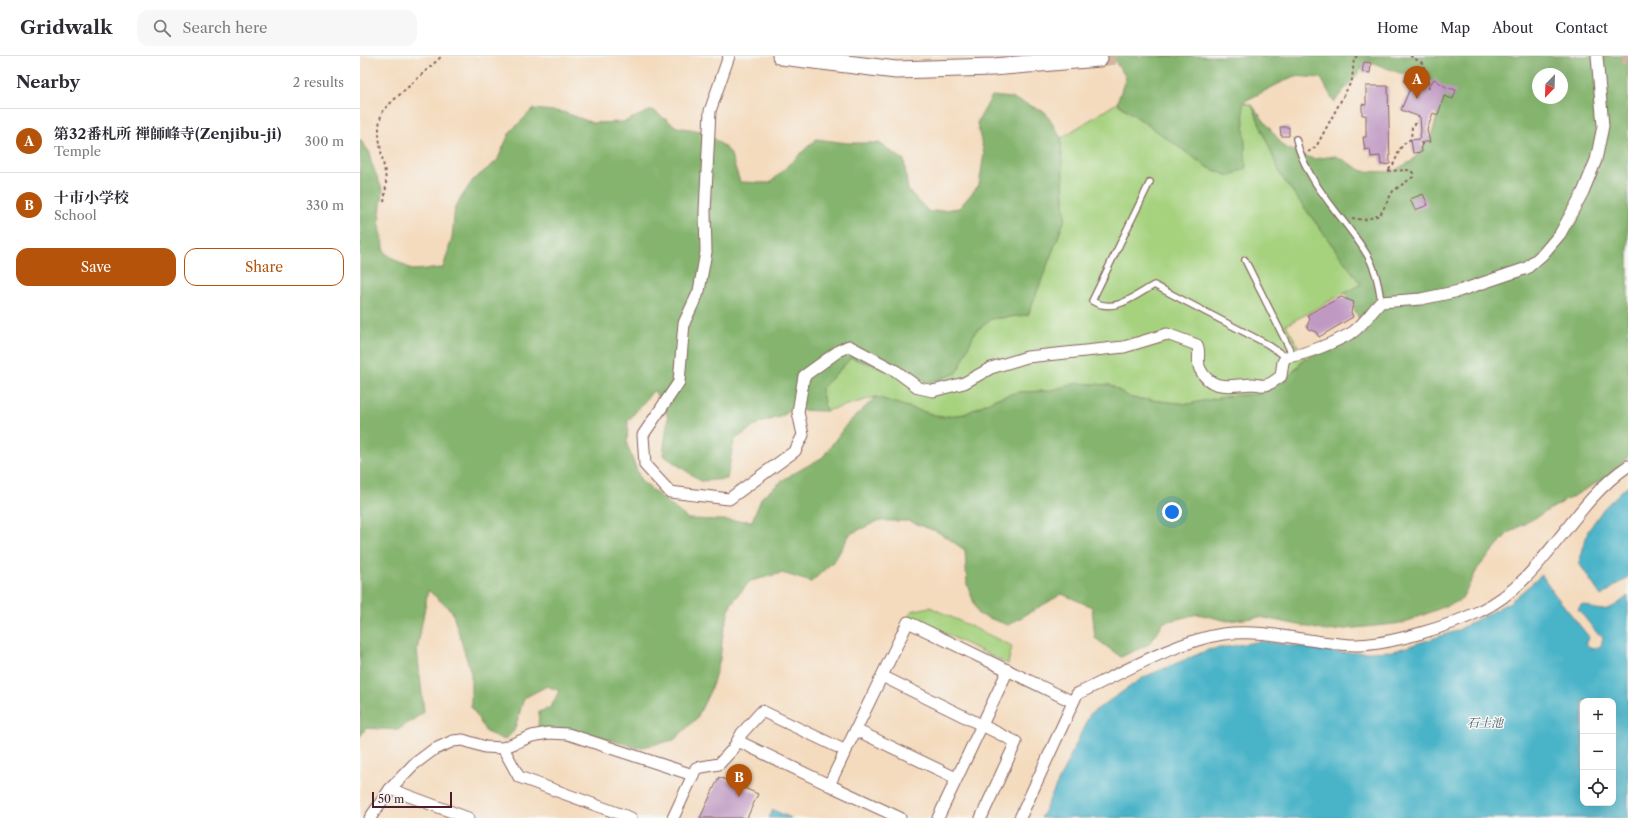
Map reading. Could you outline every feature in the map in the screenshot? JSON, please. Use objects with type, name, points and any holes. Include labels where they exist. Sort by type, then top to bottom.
[{"type":"main road","points":[[781,56],[896,70],[993,68],[1099,58]]},
{"type":"street","points":[[729,56],[710,111],[705,211],[706,252],[699,291],[684,323],[679,382],[643,435],[645,465],[670,492],[729,499],[795,451],[803,435],[798,412],[804,376],[849,346],[896,371],[919,388],[933,391],[964,383],[992,368],[1027,357],[1124,347],[1167,334],[1197,345],[1200,350],[1198,361],[1200,370],[1211,382],[1222,387],[1254,384],[1266,386],[1281,376],[1283,362],[1290,357],[1354,331],[1381,302],[1422,299],[1458,291],[1527,268],[1543,254],[1560,234],[1582,192],[1596,160],[1603,126],[1597,56]]},
{"type":"street","points":[[1020,818],[1077,694],[1168,651],[1204,638],[1241,633],[1278,635],[1341,644],[1375,643],[1407,636],[1482,611],[1518,585],[1531,573],[1589,499],[1602,486],[1628,466]]},
{"type":"street","points":[[829,785],[908,622],[1073,702]]},
{"type":"street","points":[[938,818],[1008,670]]},
{"type":"street","points":[[882,676],[1016,742],[981,818]]},
{"type":"street","points":[[673,818],[696,768],[719,764],[762,711],[846,751]]},
{"type":"street","points":[[856,730],[956,778]]},
{"type":"street","points":[[370,818],[390,788],[413,765],[428,754],[453,741],[463,740],[485,747],[503,748],[519,740],[537,735],[548,733],[568,734],[693,775]]},
{"type":"street","points":[[738,741],[900,818]]},
{"type":"street","points":[[503,748],[519,777],[631,818]]},
{"type":"street","points":[[390,788],[468,818]]},
{"type":"lane","points":[[1296,139],[1300,156],[1312,178],[1366,254],[1378,283],[1381,302]]},
{"type":"lane","points":[[1150,182],[1092,301],[1101,307],[1115,306],[1154,285],[1290,357]]},
{"type":"lane","points":[[1245,260],[1290,357]]},
{"type":"path","points":[[384,202],[386,184],[379,130],[380,116],[384,109],[442,56]]},
{"type":"path","points":[[1300,156],[1316,147],[1350,85],[1354,59],[1356,56]]},
{"type":"path","points":[[1410,56],[1424,64],[1423,80],[1428,82],[1429,90]]},
{"type":"path","points":[[1336,213],[1347,218],[1364,220],[1380,215],[1393,191],[1413,177],[1413,173],[1410,170],[1387,171],[1394,165],[1400,147],[1411,139],[1412,127],[1417,122]]},
{"type":"green space","points":[[1111,56],[1628,56],[1628,458],[1602,480],[1508,533],[1478,568],[1461,600],[1403,623],[1327,631],[1260,617],[1228,621],[1198,614],[1164,622],[1149,644],[1121,657],[1095,638],[1092,607],[1062,594],[1008,625],[978,614],[967,584],[965,550],[938,532],[909,521],[878,521],[850,534],[835,560],[811,582],[782,573],[750,581],[731,604],[723,633],[720,659],[711,689],[697,718],[674,740],[638,748],[571,729],[538,728],[539,712],[551,707],[559,691],[547,686],[524,698],[514,731],[505,740],[486,732],[471,706],[471,673],[452,611],[428,590],[417,650],[424,712],[398,730],[366,728],[360,737],[360,139],[370,153],[371,162],[383,191],[379,221],[385,253],[412,270],[443,268],[452,238],[455,207],[473,180],[497,161],[510,132],[533,109],[563,112],[593,123],[624,122],[652,110],[677,127],[707,132],[730,152],[740,182],[770,183],[816,139],[847,143],[879,143],[904,160],[908,190],[929,212],[959,208],[979,185],[984,154],[977,123],[992,96],[1012,98],[1045,112],[1061,138],[1065,219],[1028,315],[991,319],[975,332],[957,373],[930,382],[851,358],[821,389],[826,411],[792,410],[780,417],[759,423],[734,440],[727,479],[701,481],[663,455],[668,417],[654,390],[628,421],[627,445],[641,481],[688,519],[752,521],[762,497],[786,478],[823,457],[846,425],[876,397],[941,417],[965,414],[995,399],[1018,392],[1048,391],[1078,383],[1110,385],[1131,398],[1188,404],[1229,396],[1259,394],[1286,380],[1305,358],[1367,333],[1345,293],[1361,284],[1281,176],[1252,105],[1284,147],[1313,159],[1336,156],[1363,171],[1391,172],[1412,161],[1432,135],[1440,105],[1438,82],[1400,73],[1368,61],[1334,102],[1321,78],[1294,76],[1243,102],[1246,168],[1229,176],[1207,167],[1117,103],[1126,77]]},
{"type":"green space","points":[[1242,102],[1252,105],[1281,176],[1361,284],[1286,325],[1305,358],[1286,380],[1259,394],[1229,396],[1188,404],[1131,398],[1110,385],[1078,383],[1048,391],[1018,392],[995,399],[965,414],[940,417],[876,397],[826,411],[821,389],[851,358],[930,381],[957,373],[974,332],[990,319],[1028,315],[1065,219],[1061,138],[1117,103],[1207,167],[1229,176],[1246,168]]},
{"type":"green space","points":[[930,607],[1012,646],[1008,664],[909,616],[911,611]]},
{"type":"water","points":[[1628,485],[1628,577],[1601,596],[1579,563],[1588,531],[1604,508]]},
{"type":"water","name":"石土池","points":[[1542,575],[1553,592],[1589,637],[1586,644],[1592,649],[1601,646],[1603,637],[1596,632],[1578,609],[1581,605],[1601,610],[1613,607],[1628,596],[1628,818],[1041,818],[1090,714],[1144,677],[1208,650],[1262,641],[1341,653],[1394,651],[1456,631],[1510,602]]},
{"type":"water","points":[[773,810],[791,818],[769,818]]},
{"type":"building","points":[[1364,62],[1371,63],[1370,73],[1362,72]]},
{"type":"building","points":[[1407,74],[1430,85],[1434,79],[1446,87],[1456,90],[1453,99],[1444,96],[1438,115],[1433,113],[1427,130],[1430,142],[1423,142],[1422,145],[1421,142],[1422,152],[1413,153],[1411,140],[1419,139],[1421,132],[1420,117],[1401,110],[1411,86],[1404,82]]},
{"type":"building","points":[[1366,86],[1388,86],[1390,164],[1381,165],[1380,156],[1371,157],[1370,149],[1365,150],[1363,137],[1366,137],[1366,115],[1362,115],[1362,104],[1366,105]]},
{"type":"building","points":[[1280,127],[1289,127],[1289,136],[1281,136]]},
{"type":"building","points":[[1423,194],[1428,205],[1415,210],[1410,199]]},
{"type":"building","points":[[1341,297],[1354,302],[1351,312],[1353,317],[1319,337],[1316,332],[1308,329],[1307,326],[1310,319],[1307,315]]},
{"type":"building","points":[[719,777],[758,794],[747,818],[700,818]]},
{"type":"tunnel","points":[[1099,58],[1115,56]]},
{"type":"tunnel","points":[[1623,56],[1628,57]]},
{"type":"place","name":"第32番札所 禅師峰寺(Zenjibu-ji)","points":[[1417,99]]},
{"type":"place","name":"十市小学校","points":[[739,797]]}]
